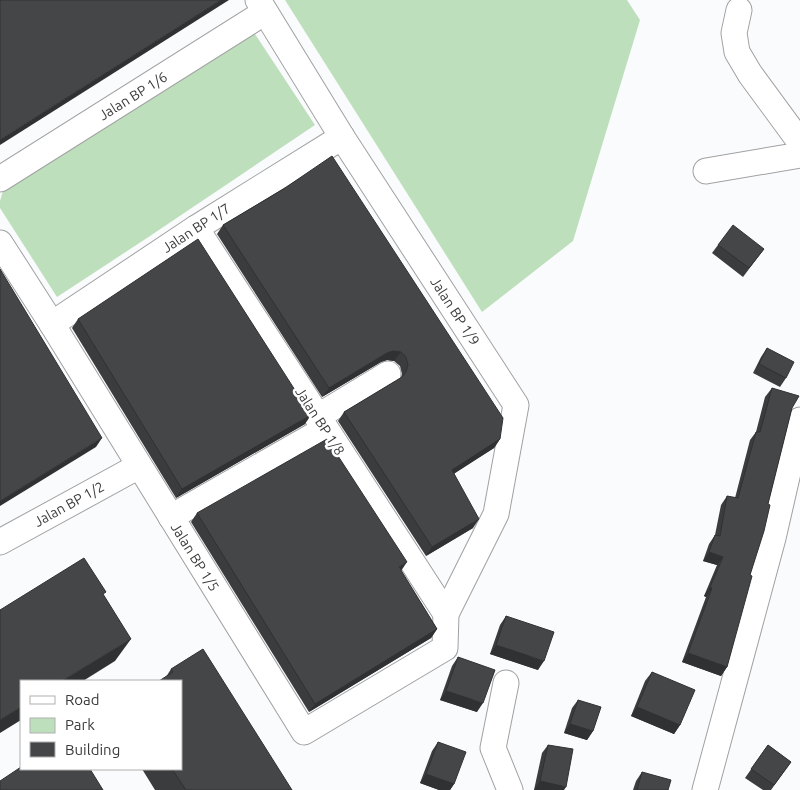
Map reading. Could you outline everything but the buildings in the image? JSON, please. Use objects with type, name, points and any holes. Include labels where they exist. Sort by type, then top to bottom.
[{"type":"street","name":"Jalan BP 1/9","points":[[262,6],[342,137],[516,405],[496,514],[446,614],[445,648]]},
{"type":"street","name":"Jalan BP 1/6","points":[[0,179],[262,6]]},
{"type":"street","points":[[739,10],[734,32],[737,52],[750,74],[800,142]]},
{"type":"street","name":"Jalan BP 1/7","points":[[52,324],[196,228],[342,137]]},
{"type":"street","points":[[706,171],[800,155]]},
{"type":"street","name":"Jalan BP 1/8","points":[[196,228],[446,614]]},
{"type":"street","name":"Jalan BP 1/5","points":[[3,253],[52,324],[304,732],[445,648]]},
{"type":"street","points":[[171,517],[321,423],[388,374]]},
{"type":"street","points":[[705,790],[773,538],[800,420]]},
{"type":"street","name":"Jalan BP 1/2","points":[[0,542],[139,466]]},
{"type":"street","points":[[506,683],[493,748],[510,790]]},
{"type":"green space","points":[[285,0],[627,0],[640,20],[573,241],[482,312]]},
{"type":"green space","points":[[251,28],[315,125],[57,297],[0,208],[6,180]]}]
